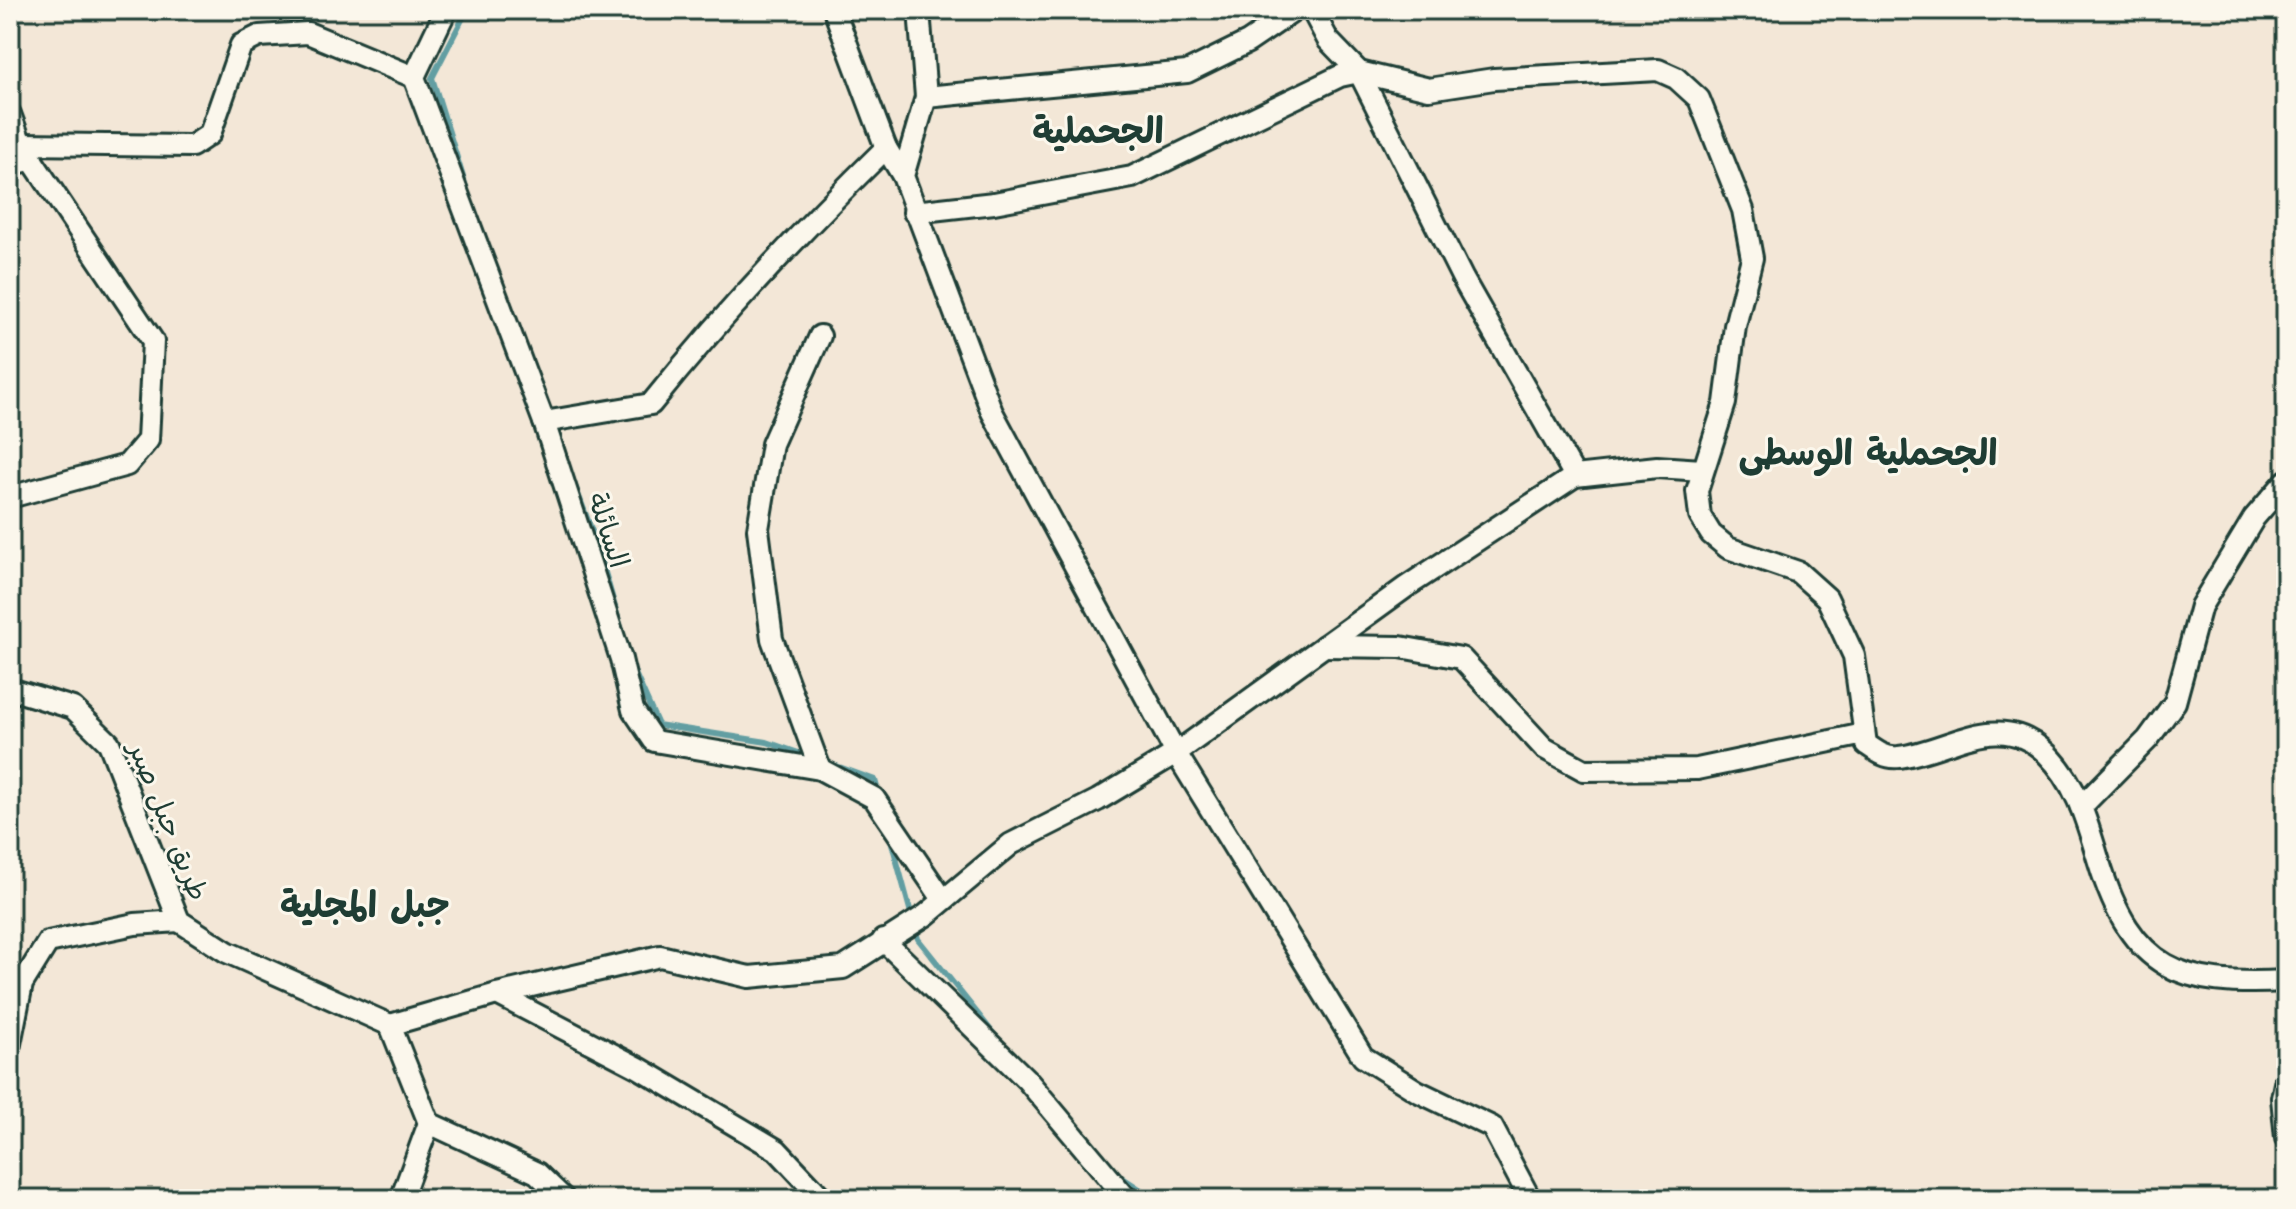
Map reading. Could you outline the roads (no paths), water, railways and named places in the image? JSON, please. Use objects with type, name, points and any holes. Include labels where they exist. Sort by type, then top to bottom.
[{"type":"street","points":[[10,165],[27,152],[192,146],[210,134],[241,45],[259,36],[308,33],[414,77],[446,10]]},
{"type":"street","points":[[834,10],[886,148],[903,176],[914,212],[992,412],[1176,753],[1363,1057],[1417,1091],[1492,1127],[1530,1199]]},
{"type":"street","points":[[903,176],[926,97],[919,10]]},
{"type":"street","points":[[926,97],[1187,72],[1248,42],[1295,10]]},
{"type":"street","points":[[1312,10],[1328,40],[1359,72],[1463,279],[1575,476]]},
{"type":"street","points":[[914,212],[994,203],[1132,177],[1340,76],[1359,72],[1429,89],[1494,79],[1658,70],[1676,78],[1699,99],[1743,210],[1752,258],[1735,326],[1725,403],[1697,491],[1700,516],[1711,534],[1728,548],[1798,572],[1827,598],[1854,656],[1866,744],[1880,754],[1897,758],[1950,740],[2012,733],[2033,742],[2075,788],[2100,867],[2119,910],[2134,938],[2165,968],[2198,979],[2248,983],[2286,981]]},
{"type":"street","name":"السائلة","points":[[414,77],[544,422],[621,659],[633,710],[654,741],[820,769],[874,798],[942,898]]},
{"type":"street","points":[[10,114],[27,152],[153,341],[148,440],[127,465],[10,497]]},
{"type":"street","points":[[544,422],[651,404],[740,296],[886,148]]},
{"type":"street","points":[[820,336],[772,444],[758,529],[772,639],[820,769]]},
{"type":"street","points":[[401,1199],[429,1123],[390,1025],[497,994],[660,956],[749,977],[843,968],[926,915],[942,898],[1011,844],[1098,800],[1176,753],[1406,587],[1575,476],[1657,467],[1702,470]]},
{"type":"street","points":[[2081,807],[2148,739],[2175,702],[2201,606],[2254,518],[2286,481]]},
{"type":"street","points":[[1324,646],[1400,647],[1461,658],[1544,748],[1584,770],[1697,769],[1864,734]]},
{"type":"street","name":"طريق جبل صبر","points":[[10,689],[73,708],[109,743],[179,921],[227,952],[390,1025]]},
{"type":"street","points":[[10,1044],[22,984],[48,942],[135,924],[179,921]]},
{"type":"street","points":[[883,940],[1027,1080],[1127,1199]]},
{"type":"street","points":[[497,994],[639,1068],[777,1150],[823,1199]]},
{"type":"street","points":[[2286,1079],[2282,1098],[2286,1138]]},
{"type":"street","points":[[429,1123],[537,1173],[564,1199]]},
{"type":"waterway","points":[[467,10],[432,78],[467,190]]},
{"type":"waterway","points":[[571,475],[597,545],[622,631]]},
{"type":"waterway","points":[[633,669],[658,725],[767,742],[810,757]]},
{"type":"waterway","points":[[828,763],[875,780],[879,795]]},
{"type":"waterway","points":[[890,836],[918,939],[997,1038]]},
{"type":"waterway","points":[[1118,1175],[1155,1199]]},
{"type":"district","name":"الجحملية","points":[[1098,130]]},
{"type":"district","name":"الجحملية الوسطى","points":[[1868,452]]},
{"type":"district","name":"جبل المجلية","points":[[365,904]]}]
